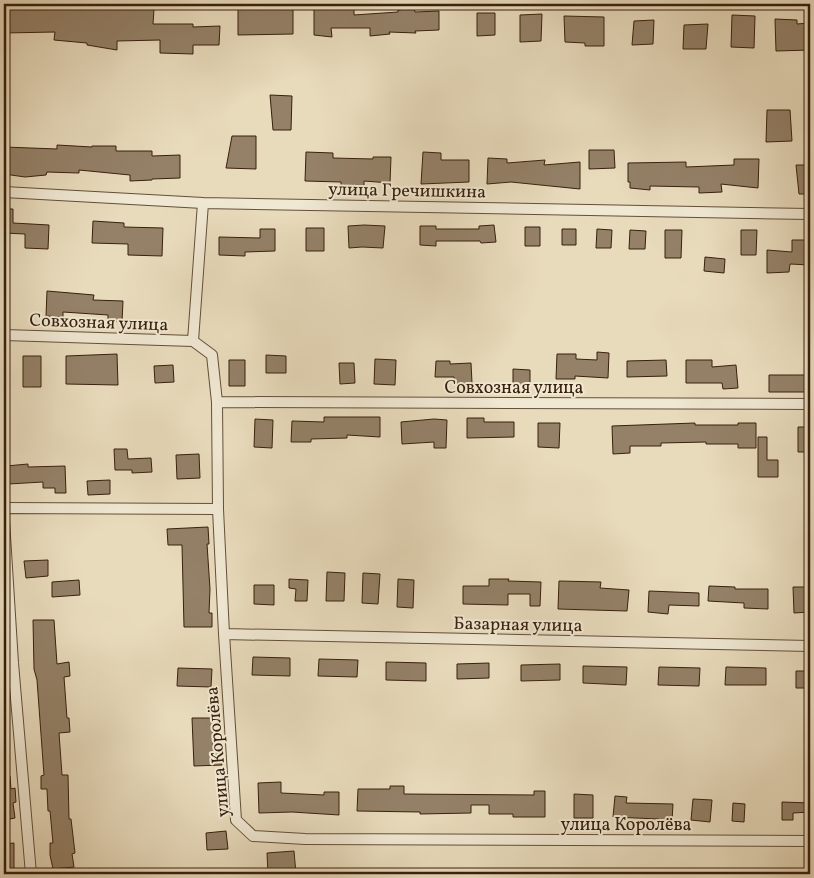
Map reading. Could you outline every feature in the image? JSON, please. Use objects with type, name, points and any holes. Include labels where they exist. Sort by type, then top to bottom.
[{"type":"street","name":"улица Гречишкина","points":[[4,192],[203,203],[810,214]]},
{"type":"street","points":[[193,341],[203,203]]},
{"type":"street","name":"Совхозная улица","points":[[4,335],[193,341]]},
{"type":"street","name":"улица Королёва","points":[[193,341],[212,355],[217,402],[218,509],[236,820],[253,836],[305,839],[810,841]]},
{"type":"street","name":"Совхозная улица","points":[[217,402],[810,404]]},
{"type":"street","points":[[4,508],[218,509]]},
{"type":"street","points":[[4,520],[8,663],[31,874]]},
{"type":"street","name":"Базарная улица","points":[[224,634],[810,646]]},
{"type":"building","points":[[4,4],[88,4],[154,9],[153,24],[193,24],[193,27],[220,26],[219,45],[193,45],[193,54],[160,53],[160,40],[117,41],[117,50],[87,45],[87,43],[54,40],[55,32],[4,33]]},
{"type":"building","points":[[272,4],[293,4],[293,34],[238,35],[238,6],[272,6]]},
{"type":"building","points":[[314,7],[354,7],[354,15],[398,12],[398,10],[414,8],[415,12],[439,11],[439,30],[415,31],[416,33],[389,32],[390,34],[370,36],[370,28],[331,28],[332,37],[314,35]]},
{"type":"building","points":[[477,13],[495,13],[495,35],[477,36]]},
{"type":"building","points":[[542,14],[541,41],[520,42],[520,15]]},
{"type":"building","points":[[732,15],[755,16],[754,48],[731,47]]},
{"type":"building","points":[[564,16],[604,17],[604,46],[585,46],[585,43],[565,42]]},
{"type":"building","points":[[775,19],[797,20],[797,24],[810,23],[810,50],[776,51]]},
{"type":"building","points":[[654,20],[653,44],[632,45],[634,21]]},
{"type":"building","points":[[708,24],[706,49],[683,49],[684,25]]},
{"type":"building","points":[[270,95],[292,96],[291,130],[273,130]]},
{"type":"building","points":[[767,110],[790,110],[792,141],[766,142]]},
{"type":"building","points":[[232,136],[256,136],[256,169],[226,168]]},
{"type":"building","points":[[57,145],[116,146],[116,151],[152,151],[152,156],[180,155],[180,178],[130,181],[130,175],[79,170],[79,173],[47,172],[46,175],[25,177],[4,174],[4,147],[57,149]]},
{"type":"building","points":[[589,150],[614,150],[615,168],[589,169]]},
{"type":"building","points":[[306,152],[333,153],[333,158],[373,159],[373,157],[391,157],[390,183],[364,181],[364,187],[341,186],[341,182],[305,181]]},
{"type":"building","points":[[423,152],[441,153],[441,160],[469,160],[469,182],[421,184]]},
{"type":"building","points":[[488,158],[507,159],[507,163],[545,160],[544,165],[580,162],[580,189],[511,182],[487,184]]},
{"type":"building","points":[[734,159],[759,159],[758,188],[721,184],[722,192],[699,193],[699,187],[650,186],[650,190],[630,188],[630,182],[628,182],[628,163],[686,162],[686,167],[734,165]]},
{"type":"building","points":[[796,165],[810,165],[810,194],[799,194]]},
{"type":"building","points":[[4,209],[13,209],[13,223],[49,225],[48,249],[25,248],[25,234],[4,233]]},
{"type":"building","points":[[93,221],[124,223],[124,227],[163,228],[162,256],[128,255],[128,244],[92,243]]},
{"type":"building","points":[[494,225],[496,242],[436,241],[436,246],[420,245],[420,226],[436,226],[436,229],[479,229],[479,226]]},
{"type":"building","points":[[348,226],[385,226],[383,248],[349,248]]},
{"type":"building","points":[[525,227],[540,227],[540,246],[525,246]]},
{"type":"building","points":[[306,228],[324,228],[324,251],[306,251]]},
{"type":"building","points":[[260,229],[275,229],[275,251],[245,252],[245,256],[219,255],[219,237],[260,238]]},
{"type":"building","points":[[562,229],[576,229],[576,245],[562,245]]},
{"type":"building","points":[[597,229],[612,230],[611,248],[596,248]]},
{"type":"building","points":[[630,230],[646,231],[645,249],[629,249]]},
{"type":"building","points":[[665,230],[682,230],[681,258],[665,258]]},
{"type":"building","points":[[741,230],[757,230],[756,255],[741,255]]},
{"type":"building","points":[[792,240],[810,240],[810,265],[790,264],[789,272],[767,273],[767,250],[792,252]]},
{"type":"building","points":[[705,257],[725,259],[724,273],[704,271]]},
{"type":"building","points":[[47,291],[94,295],[93,300],[123,301],[122,322],[108,321],[108,315],[63,312],[63,317],[46,316]]},
{"type":"building","points":[[597,352],[609,353],[608,378],[575,376],[575,379],[556,379],[557,354],[576,354],[576,359],[597,360]]},
{"type":"building","points":[[117,354],[118,385],[66,384],[66,356]]},
{"type":"building","points":[[266,355],[286,356],[286,373],[266,373]]},
{"type":"building","points":[[23,356],[41,356],[41,387],[23,387]]},
{"type":"building","points":[[375,359],[396,360],[395,385],[374,384]]},
{"type":"building","points":[[229,360],[245,360],[245,386],[229,386]]},
{"type":"building","points":[[666,360],[667,376],[627,377],[627,361]]},
{"type":"building","points":[[686,360],[712,360],[712,367],[736,365],[738,388],[723,389],[722,383],[686,383]]},
{"type":"building","points":[[436,361],[450,361],[450,364],[471,363],[472,383],[454,384],[454,377],[435,377]]},
{"type":"building","points":[[339,363],[354,363],[355,383],[340,384]]},
{"type":"building","points":[[173,365],[174,382],[155,383],[154,366]]},
{"type":"building","points":[[513,369],[530,370],[530,386],[513,385]]},
{"type":"building","points":[[769,375],[810,375],[810,392],[769,392]]},
{"type":"building","points":[[324,417],[380,417],[380,437],[347,435],[347,438],[311,439],[311,442],[291,442],[292,421],[324,422]]},
{"type":"building","points":[[467,418],[484,418],[484,422],[514,422],[514,437],[467,438]]},
{"type":"building","points":[[255,419],[273,420],[272,448],[254,447]]},
{"type":"building","points":[[434,419],[447,420],[446,448],[434,448],[434,442],[402,444],[401,422]]},
{"type":"building","points":[[538,423],[560,423],[559,448],[538,447]]},
{"type":"building","points":[[695,423],[695,425],[738,425],[738,423],[756,423],[756,448],[738,448],[738,444],[706,444],[706,442],[661,443],[661,446],[630,446],[630,453],[613,454],[612,426]]},
{"type":"building","points":[[798,427],[810,427],[810,452],[798,452]]},
{"type":"building","points":[[758,437],[767,437],[767,460],[778,460],[778,477],[758,477]]},
{"type":"building","points":[[114,449],[127,449],[128,459],[151,458],[152,472],[132,473],[132,470],[115,470]]},
{"type":"building","points":[[199,454],[200,478],[177,479],[176,455]]},
{"type":"building","points":[[28,464],[28,467],[65,466],[66,493],[55,493],[55,488],[43,488],[43,482],[8,484],[6,466]]},
{"type":"building","points":[[110,480],[110,494],[88,495],[87,481]]},
{"type":"building","points":[[208,527],[209,613],[212,613],[212,627],[184,627],[182,545],[168,545],[167,529]]},
{"type":"building","points":[[48,560],[48,576],[26,578],[24,561]]},
{"type":"building","points":[[327,572],[345,573],[344,601],[326,601]]},
{"type":"building","points":[[363,573],[380,574],[378,604],[362,603]]},
{"type":"building","points":[[289,579],[308,580],[307,601],[295,601],[296,589],[289,588]]},
{"type":"building","points":[[398,579],[414,580],[413,608],[397,607]]},
{"type":"building","points":[[489,579],[541,582],[540,606],[530,606],[530,594],[508,594],[508,605],[463,604],[463,586],[489,586]]},
{"type":"building","points":[[79,580],[80,595],[52,597],[52,582]]},
{"type":"building","points":[[559,581],[601,582],[600,588],[629,590],[627,611],[558,609]]},
{"type":"building","points":[[254,585],[274,585],[274,605],[254,604]]},
{"type":"building","points":[[709,586],[735,587],[735,589],[768,589],[768,609],[744,608],[744,603],[708,601]]},
{"type":"building","points":[[793,587],[810,587],[810,612],[794,613]]},
{"type":"building","points":[[649,591],[699,593],[699,606],[669,605],[668,614],[648,612]]},
{"type":"building","points":[[33,620],[54,620],[57,664],[69,662],[70,676],[64,677],[70,732],[59,733],[62,775],[68,775],[69,819],[71,819],[75,853],[72,854],[74,867],[53,869],[50,855],[50,843],[53,843],[47,789],[41,789],[41,776],[44,775],[37,680],[34,669]]},
{"type":"building","points":[[253,657],[290,658],[290,676],[252,675]]},
{"type":"building","points":[[319,659],[358,660],[357,677],[318,676]]},
{"type":"building","points":[[386,662],[426,663],[426,681],[386,680]]},
{"type":"building","points":[[489,663],[489,678],[457,679],[457,664]]},
{"type":"building","points":[[560,664],[560,680],[521,681],[521,665]]},
{"type":"building","points":[[583,666],[627,667],[626,685],[583,683]]},
{"type":"building","points":[[659,667],[700,668],[699,686],[658,685]]},
{"type":"building","points":[[726,667],[766,668],[766,685],[725,685]]},
{"type":"building","points":[[178,668],[212,669],[211,687],[177,686]]},
{"type":"building","points":[[796,671],[810,671],[810,688],[796,688]]},
{"type":"building","points":[[192,718],[213,718],[213,750],[221,750],[222,765],[194,766]]},
{"type":"building","points":[[4,776],[10,776],[11,789],[15,788],[16,802],[13,803],[15,818],[4,820]]},
{"type":"building","points":[[281,782],[281,793],[324,795],[324,792],[339,792],[339,815],[292,812],[259,813],[258,783]]},
{"type":"building","points":[[390,786],[404,786],[404,794],[534,795],[534,791],[545,791],[545,817],[513,817],[513,814],[489,814],[489,805],[471,805],[471,813],[420,814],[420,812],[357,811],[358,789],[390,789]]},
{"type":"building","points":[[574,794],[593,795],[593,818],[574,818]]},
{"type":"building","points":[[615,796],[627,797],[626,803],[673,804],[672,821],[613,817]]},
{"type":"building","points":[[693,799],[712,800],[710,822],[691,820]]},
{"type":"building","points":[[782,802],[810,803],[810,812],[793,813],[793,820],[782,820]]},
{"type":"building","points":[[733,803],[745,804],[744,822],[732,821]]},
{"type":"building","points":[[226,831],[228,849],[207,850],[206,833]]},
{"type":"building","points":[[14,843],[14,874],[4,874],[4,844]]},
{"type":"building","points":[[294,851],[296,874],[268,874],[267,853]]}]
